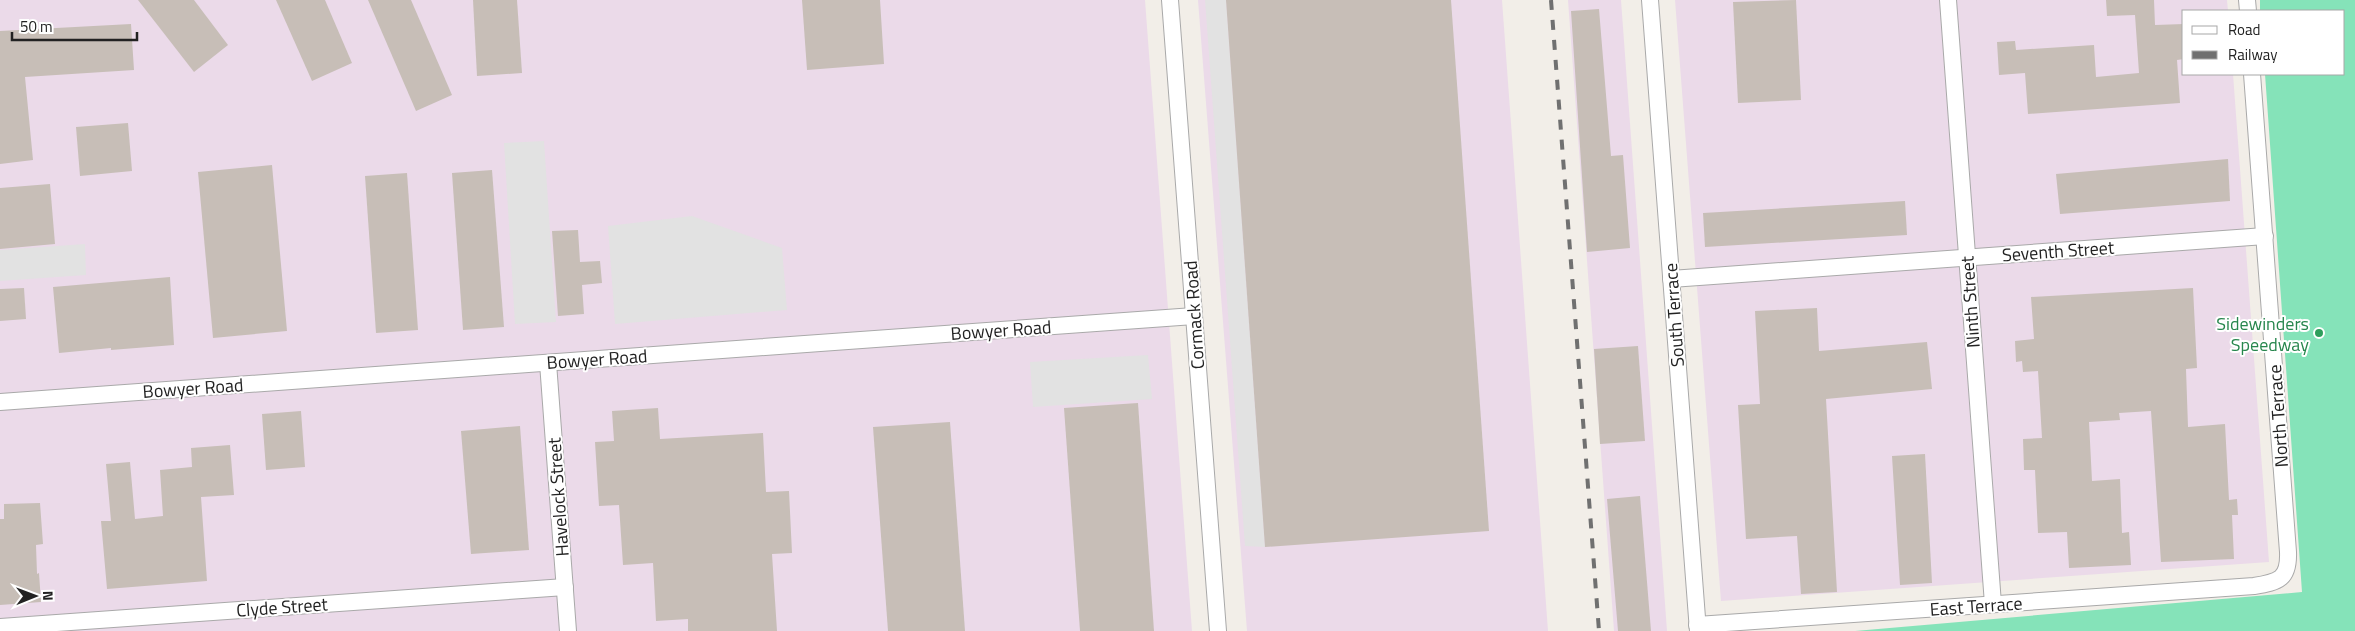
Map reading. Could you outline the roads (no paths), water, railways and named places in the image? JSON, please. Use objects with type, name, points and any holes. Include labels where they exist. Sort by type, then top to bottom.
[{"type":"street","name":"Cormack Road","points":[[1170,0],[1218,631]]},
{"type":"street","name":"South Terrace","points":[[1650,0],[1698,628]]},
{"type":"street","name":"Ninth Street","points":[[1948,0],[1993,604]]},
{"type":"street","name":"North Terrace","points":[[2252,75],[2288,564],[2283,576],[2275,583],[2254,586]]},
{"type":"street","name":"Seventh Street","points":[[1672,279],[2264,236]]},
{"type":"street","name":"Bowyer Road","points":[[0,402],[1194,316]]},
{"type":"street","name":"Havelock Street","points":[[548,363],[568,631]]},
{"type":"street","name":"East Terrace","points":[[1698,628],[1993,604],[2254,586]]},
{"type":"street","name":"Clyde Street","points":[[0,627],[565,587]]},
{"type":"railway","points":[[1551,0],[1599,631]]},
{"type":"place","name":"Sidewinders Speedway","points":[[2319,333]]}]
